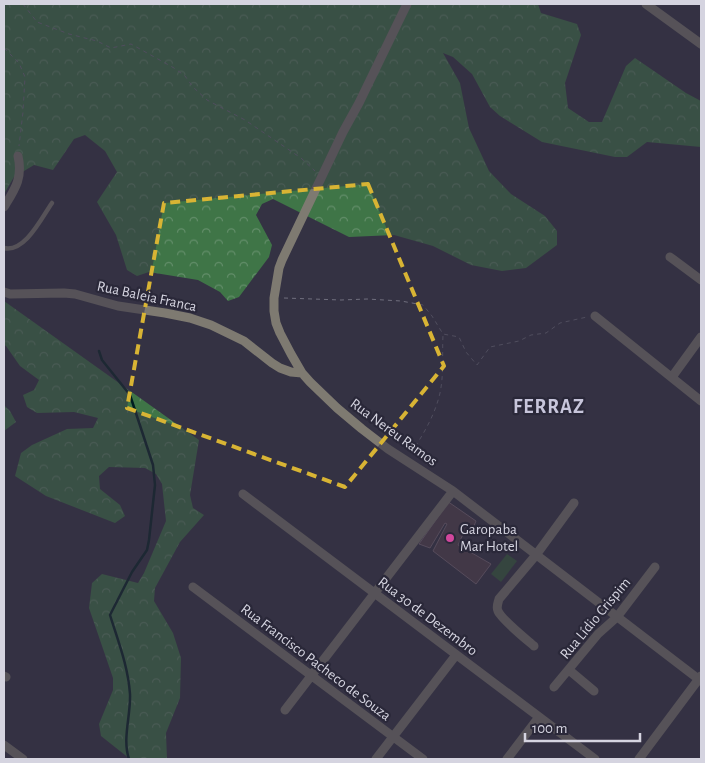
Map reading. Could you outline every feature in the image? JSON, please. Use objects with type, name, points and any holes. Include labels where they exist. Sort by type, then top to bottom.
[{"type":"street","name":"Rua Nereu Ramos","points":[[407,4],[282,260],[274,298],[274,311],[280,332],[302,372],[337,408],[362,429],[388,449],[452,491],[700,679]]},
{"type":"street","points":[[646,4],[701,44]]},
{"type":"street","points":[[4,207],[19,179],[20,164],[18,156]]},
{"type":"street","points":[[670,257],[701,280]]},
{"type":"street","name":"Rua Baleia Franca","points":[[4,292],[10,294],[75,294],[118,306],[166,312],[190,318],[244,340],[280,368],[291,372],[302,372]]},
{"type":"street","points":[[595,316],[701,401]]},
{"type":"street","points":[[672,377],[701,337]]},
{"type":"street","points":[[285,710],[452,491]]},
{"type":"street","name":"Rua 30 de Dezembro","points":[[243,494],[595,759]]},
{"type":"street","points":[[534,646],[498,612],[497,605],[499,599],[536,555],[574,503]]},
{"type":"street","name":"Rua Lídio Crispim","points":[[554,687],[598,634],[617,617],[655,567]]},
{"type":"street","name":"Rua Francisco Pacheco de Souza","points":[[193,587],[423,759]]},
{"type":"street","points":[[376,759],[456,654]]},
{"type":"street","points":[[569,670],[594,691]]},
{"type":"street","points":[[639,759],[700,679]]},
{"type":"street","points":[[507,759],[539,717]]},
{"type":"street","points":[[4,745],[23,759]]},
{"type":"lane","points":[[4,248],[14,248],[25,241],[52,203]]},
{"type":"path","points":[[23,4],[37,22],[97,41],[111,48],[132,44],[174,68],[185,76],[207,100],[245,120],[301,158],[322,177]]},
{"type":"path","points":[[4,48],[19,63],[25,77],[18,156]]},
{"type":"path","points":[[274,298],[401,301],[423,305],[432,316],[443,334],[440,393],[434,413],[407,461]]},
{"type":"path","points":[[443,334],[459,337],[466,352],[477,365],[490,346],[519,341],[532,335],[546,333],[560,323],[595,316]]},
{"type":"highlighted area","points":[[368,184],[444,366],[345,487],[127,408],[164,203]]},
{"type":"green space","points":[[4,4],[538,4],[541,13],[577,24],[581,35],[565,83],[568,108],[589,122],[602,122],[626,66],[635,58],[701,101],[701,147],[647,142],[627,157],[615,157],[542,142],[500,116],[490,107],[472,74],[453,57],[443,53],[460,83],[469,128],[489,171],[511,194],[545,216],[557,231],[557,245],[526,268],[502,271],[471,265],[433,246],[394,235],[349,237],[273,199],[262,204],[256,215],[272,245],[269,257],[239,297],[228,301],[220,292],[198,280],[149,272],[137,276],[127,270],[116,235],[97,202],[117,172],[105,151],[85,135],[74,139],[53,170],[34,165],[14,177],[4,194]]},
{"type":"green space","points":[[4,301],[199,440],[190,495],[193,508],[204,515],[180,542],[155,588],[154,601],[173,633],[181,658],[180,698],[166,733],[167,759],[130,759],[101,736],[99,724],[113,690],[113,678],[89,608],[92,583],[102,574],[138,583],[144,573],[166,521],[162,484],[156,474],[145,468],[109,467],[99,476],[100,489],[120,505],[125,516],[115,523],[46,496],[15,476],[21,453],[32,445],[67,429],[93,428],[98,418],[74,412],[37,413],[27,407],[23,395],[34,390],[39,380],[20,366],[4,345]]},
{"type":"green space","points":[[4,405],[16,422],[4,431]]},
{"type":"green space","points":[[507,554],[517,561],[501,582],[491,574]]},
{"type":"building","name":"Garopaba Mar Hotel","points":[[447,501],[476,521],[471,533],[465,530],[458,545],[491,564],[476,584],[433,551],[447,524],[445,523],[430,548],[419,544]]},
{"type":"waterway","points":[[99,351],[102,360],[130,395],[153,465],[155,485],[147,550],[132,572],[110,615],[129,684],[130,702],[126,743],[129,759]]},
{"type":"place","name":"Garopaba Mar Hotel","points":[[450,538]]},
{"type":"district","name":"FERRAZ","points":[[549,406]]}]
